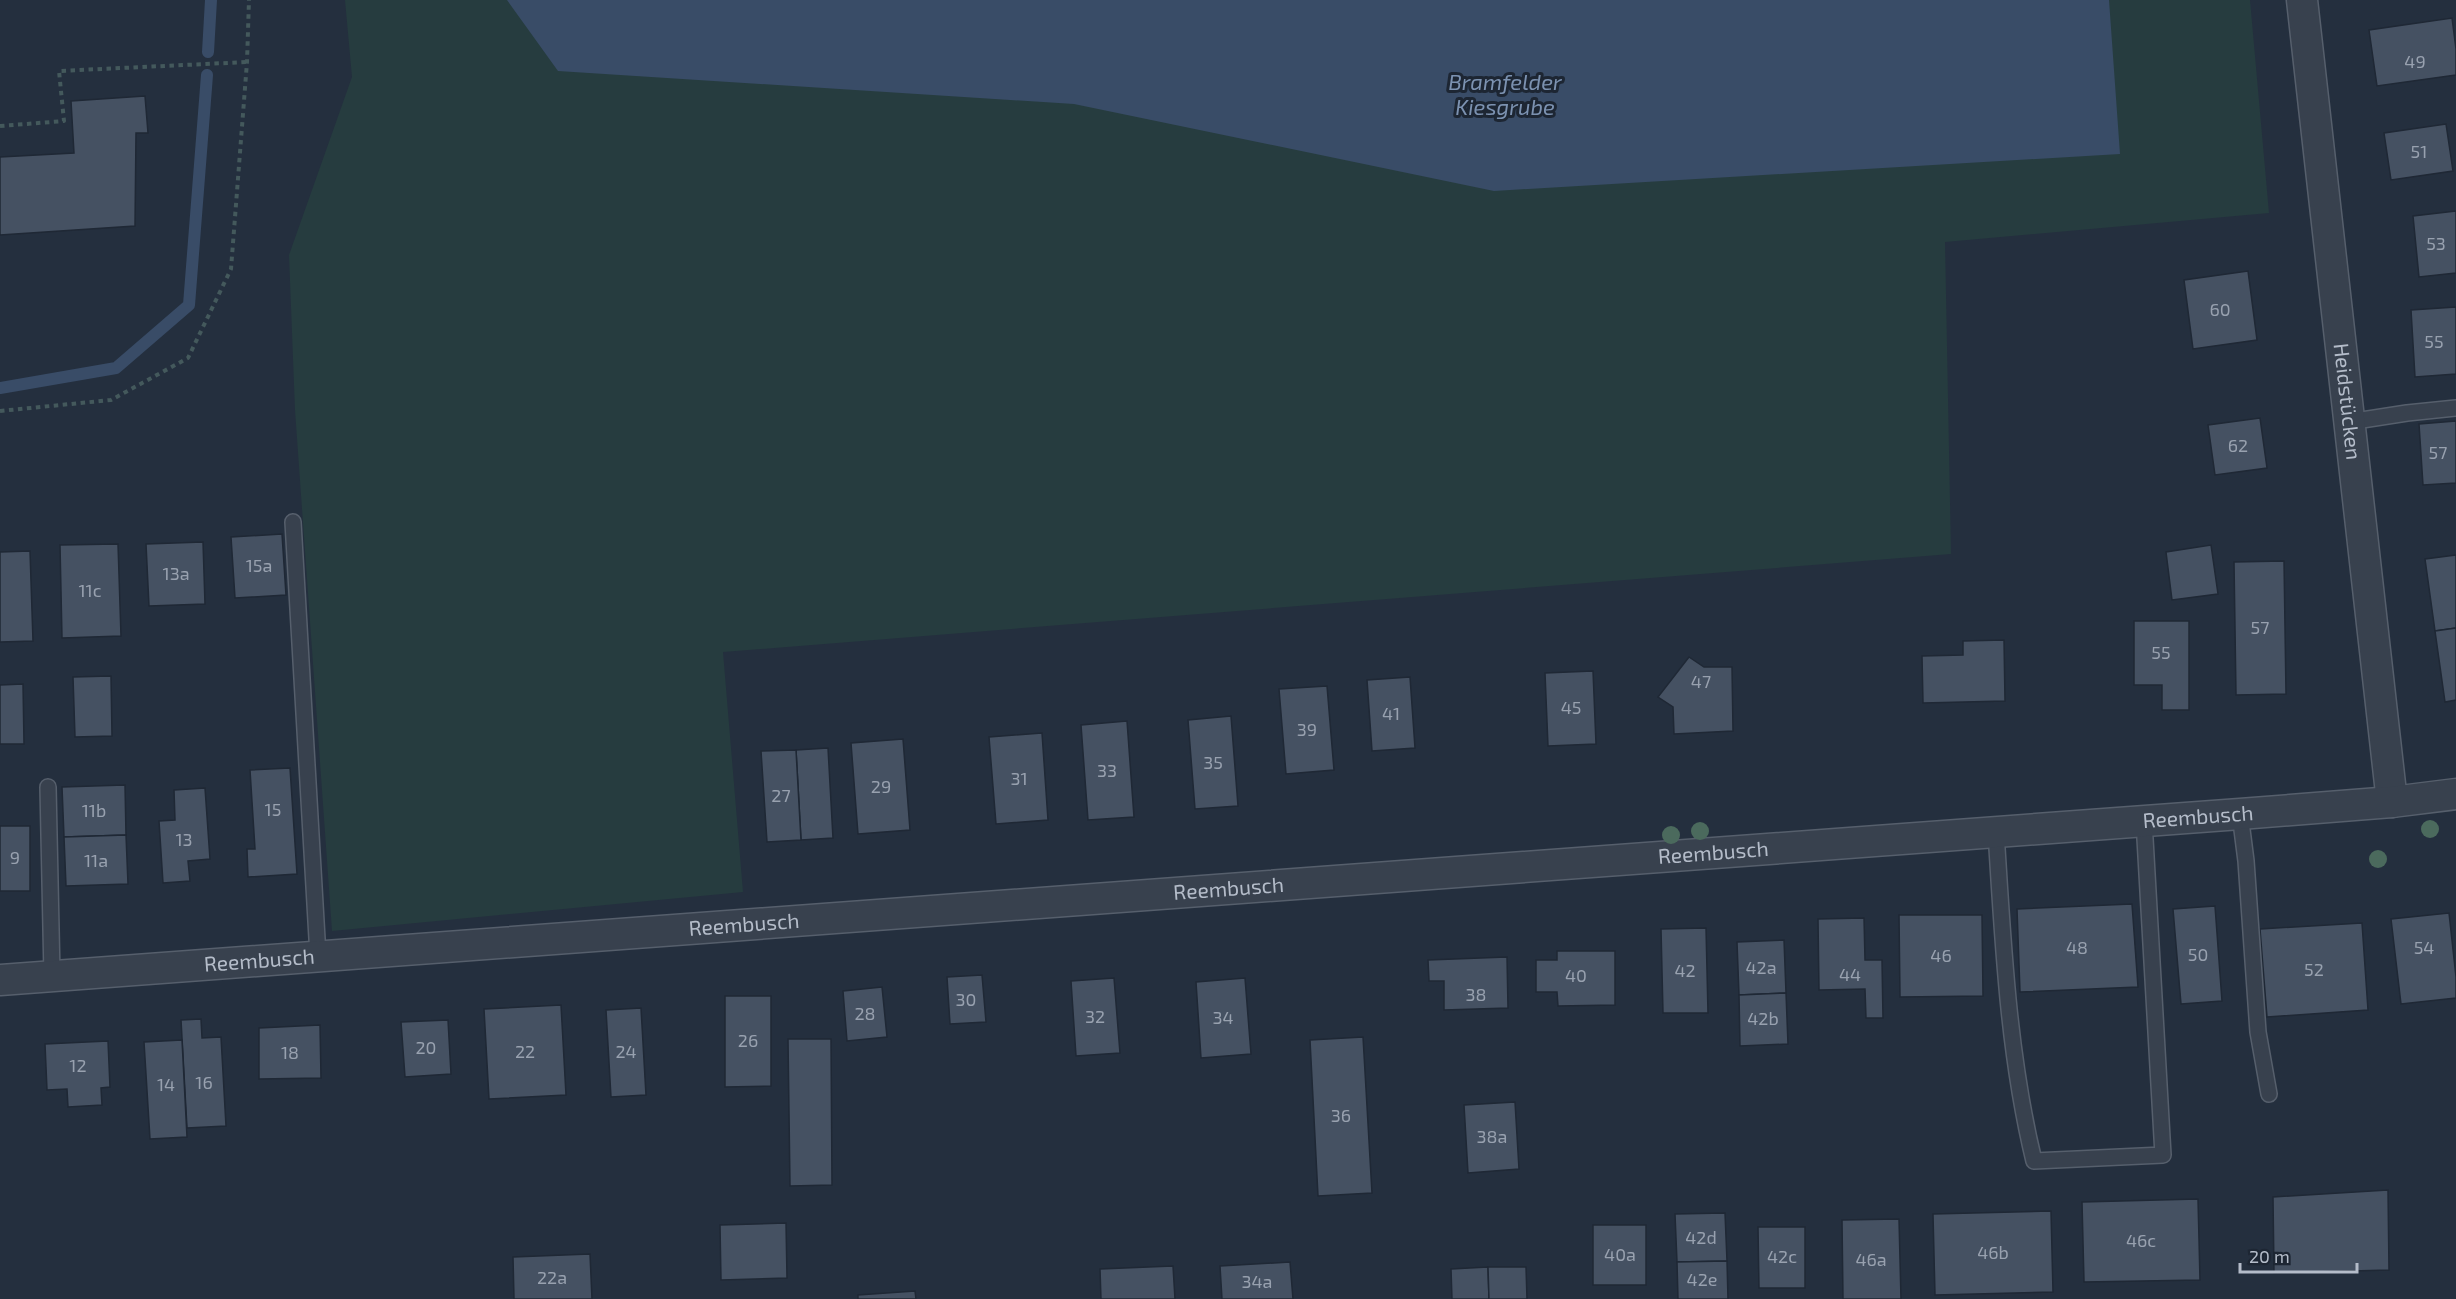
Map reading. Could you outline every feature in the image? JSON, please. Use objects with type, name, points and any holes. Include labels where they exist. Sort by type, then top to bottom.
[{"type":"street","name":"Heidstücken","points":[[2302,0],[2392,802]]},
{"type":"street","name":"Reembusch","points":[[0,980],[2240,814],[2392,802],[2456,794]]},
{"type":"lane","points":[[2349,422],[2456,408]]},
{"type":"lane","points":[[293,522],[318,957]]},
{"type":"lane","points":[[48,787],[52,976]]},
{"type":"lane","points":[[2240,814],[2246,861],[2258,1032],[2269,1094]]},
{"type":"lane","points":[[1996,832],[2006,982],[2023,1116],[2034,1161],[2104,1160],[2163,1155],[2144,821]]},
{"type":"path","points":[[0,411],[111,400],[188,358],[231,269],[247,62],[249,0]]},
{"type":"path","points":[[0,126],[64,121],[59,71],[247,62]]},
{"type":"green space","points":[[345,0],[2250,0],[2269,213],[1945,242],[1951,554],[723,652],[743,892],[332,931],[295,410],[289,255],[352,77]]},
{"type":"water","name":"Bramfelder Kiesgrube","points":[[507,0],[2109,0],[2120,154],[1494,191],[1074,104],[558,71]]},
{"type":"building","points":[[2452,18],[2456,49],[2456,75],[2377,86],[2369,30]]},
{"type":"building","points":[[145,96],[148,133],[136,133],[135,226],[0,235],[0,157],[74,153],[71,101]]},
{"type":"building","points":[[2446,124],[2453,171],[2391,180],[2384,133]]},
{"type":"building","points":[[2456,211],[2456,273],[2419,277],[2413,216]]},
{"type":"building","points":[[2248,271],[2257,340],[2193,349],[2184,280]]},
{"type":"building","points":[[2456,307],[2456,374],[2415,377],[2411,310]]},
{"type":"building","points":[[2260,418],[2267,468],[2215,475],[2208,425]]},
{"type":"building","points":[[2456,421],[2456,483],[2423,485],[2419,424]]},
{"type":"building","points":[[282,534],[286,595],[235,598],[231,537]]},
{"type":"building","points":[[203,542],[205,604],[149,606],[146,544]]},
{"type":"building","points":[[118,544],[121,636],[62,638],[60,545]]},
{"type":"building","points":[[2211,545],[2218,594],[2172,600],[2166,552]]},
{"type":"building","points":[[30,551],[33,641],[0,642],[0,552]]},
{"type":"building","points":[[2456,555],[2456,628],[2435,631],[2425,559]]},
{"type":"building","points":[[2284,561],[2286,694],[2236,695],[2234,562]]},
{"type":"building","points":[[2134,621],[2189,621],[2189,710],[2162,710],[2162,685],[2134,685]]},
{"type":"building","points":[[2456,628],[2456,700],[2445,702],[2435,631]]},
{"type":"building","points":[[2004,640],[2005,701],[1923,703],[1922,656],[1963,655],[1963,641]]},
{"type":"building","points":[[1689,657],[1704,667],[1732,667],[1733,731],[1674,734],[1673,707],[1658,697]]},
{"type":"building","points":[[1593,671],[1596,744],[1548,746],[1545,673]]},
{"type":"building","points":[[111,676],[112,736],[75,737],[73,677]]},
{"type":"building","points":[[1410,677],[1415,748],[1372,751],[1367,680]]},
{"type":"building","points":[[23,684],[24,744],[0,744],[0,685]]},
{"type":"building","points":[[1327,686],[1334,770],[1286,774],[1279,689]]},
{"type":"building","points":[[1231,716],[1238,806],[1195,809],[1188,720]]},
{"type":"building","points":[[1127,721],[1134,817],[1088,820],[1081,725]]},
{"type":"building","points":[[1042,733],[1048,820],[996,824],[989,737]]},
{"type":"building","points":[[903,739],[910,830],[858,834],[851,743]]},
{"type":"building","points":[[828,748],[833,838],[801,840],[796,750]]},
{"type":"building","points":[[796,750],[801,840],[767,842],[761,751]]},
{"type":"building","points":[[290,768],[297,874],[248,877],[247,849],[255,849],[250,770]]},
{"type":"building","points":[[125,785],[126,835],[64,837],[62,787]]},
{"type":"building","points":[[205,788],[210,859],[188,861],[190,881],[163,883],[159,821],[175,820],[174,790]]},
{"type":"building","points":[[0,826],[30,826],[30,891],[0,891]]},
{"type":"building","points":[[126,835],[128,884],[66,886],[64,837]]},
{"type":"building","points":[[2132,904],[2138,987],[2020,992],[2017,909]]},
{"type":"building","points":[[2215,906],[2222,1001],[2181,1004],[2173,909]]},
{"type":"building","points":[[2449,913],[2456,998],[2401,1004],[2391,919]]},
{"type":"building","points":[[1899,915],[1982,915],[1983,996],[1900,997]]},
{"type":"building","points":[[1864,918],[1865,960],[1882,960],[1883,1018],[1866,1018],[1865,989],[1819,990],[1818,919]]},
{"type":"building","points":[[2362,923],[2368,1010],[2267,1017],[2260,929]]},
{"type":"building","points":[[1706,928],[1708,1013],[1663,1013],[1661,929]]},
{"type":"building","points":[[1784,940],[1786,993],[1739,995],[1737,942]]},
{"type":"building","points":[[1557,951],[1615,951],[1615,1005],[1558,1006],[1557,992],[1536,992],[1536,960],[1557,960]]},
{"type":"building","points":[[1507,957],[1508,1008],[1444,1010],[1444,981],[1429,981],[1428,960]]},
{"type":"building","points":[[982,975],[986,1022],[950,1024],[947,977]]},
{"type":"building","points":[[1114,978],[1120,1053],[1076,1056],[1071,981]]},
{"type":"building","points":[[1245,978],[1251,1054],[1201,1058],[1196,982]]},
{"type":"building","points":[[882,987],[887,1037],[847,1041],[843,991]]},
{"type":"building","points":[[1786,993],[1788,1044],[1740,1046],[1739,995]]},
{"type":"building","points":[[725,996],[771,996],[771,1086],[725,1087]]},
{"type":"building","points":[[561,1005],[566,1095],[489,1099],[484,1009]]},
{"type":"building","points":[[641,1008],[646,1095],[611,1097],[606,1010]]},
{"type":"building","points":[[201,1019],[202,1038],[221,1037],[226,1126],[187,1128],[181,1020]]},
{"type":"building","points":[[448,1020],[451,1074],[405,1077],[401,1022]]},
{"type":"building","points":[[320,1025],[321,1078],[259,1079],[259,1028]]},
{"type":"building","points":[[1363,1037],[1372,1193],[1318,1196],[1310,1040]]},
{"type":"building","points":[[788,1039],[831,1039],[832,1185],[790,1186]]},
{"type":"building","points":[[182,1040],[187,1137],[150,1139],[144,1042]]},
{"type":"building","points":[[108,1041],[110,1087],[101,1088],[102,1105],[68,1107],[67,1089],[47,1090],[45,1044]]},
{"type":"building","points":[[1515,1102],[1519,1169],[1468,1173],[1464,1105]]},
{"type":"building","points":[[2388,1190],[2389,1270],[2274,1273],[2273,1197]]},
{"type":"building","points":[[2198,1199],[2200,1280],[2084,1282],[2082,1202]]},
{"type":"building","points":[[2051,1211],[2053,1292],[1935,1295],[1933,1214]]},
{"type":"building","points":[[1725,1213],[1727,1261],[1677,1262],[1675,1214]]},
{"type":"building","points":[[1899,1219],[1901,1299],[1843,1299],[1842,1220]]},
{"type":"building","points":[[786,1223],[787,1278],[721,1280],[720,1225]]},
{"type":"building","points":[[1593,1225],[1646,1225],[1646,1285],[1593,1285]]},
{"type":"building","points":[[1758,1227],[1805,1227],[1805,1288],[1759,1288]]},
{"type":"building","points":[[590,1254],[592,1299],[514,1299],[513,1257]]},
{"type":"building","points":[[1727,1261],[1728,1299],[1678,1299],[1677,1262]]},
{"type":"building","points":[[1290,1262],[1293,1299],[1222,1299],[1220,1266]]},
{"type":"building","points":[[1173,1266],[1175,1299],[1101,1299],[1100,1269]]},
{"type":"building","points":[[1488,1267],[1489,1299],[1452,1299],[1451,1269]]},
{"type":"building","points":[[1488,1267],[1526,1267],[1527,1299],[1489,1299]]},
{"type":"building","points":[[915,1291],[916,1299],[858,1299],[858,1295]]},
{"type":"waterway","points":[[208,52],[211,0]]},
{"type":"waterway","points":[[0,388],[116,368],[189,305],[207,75]]}]
